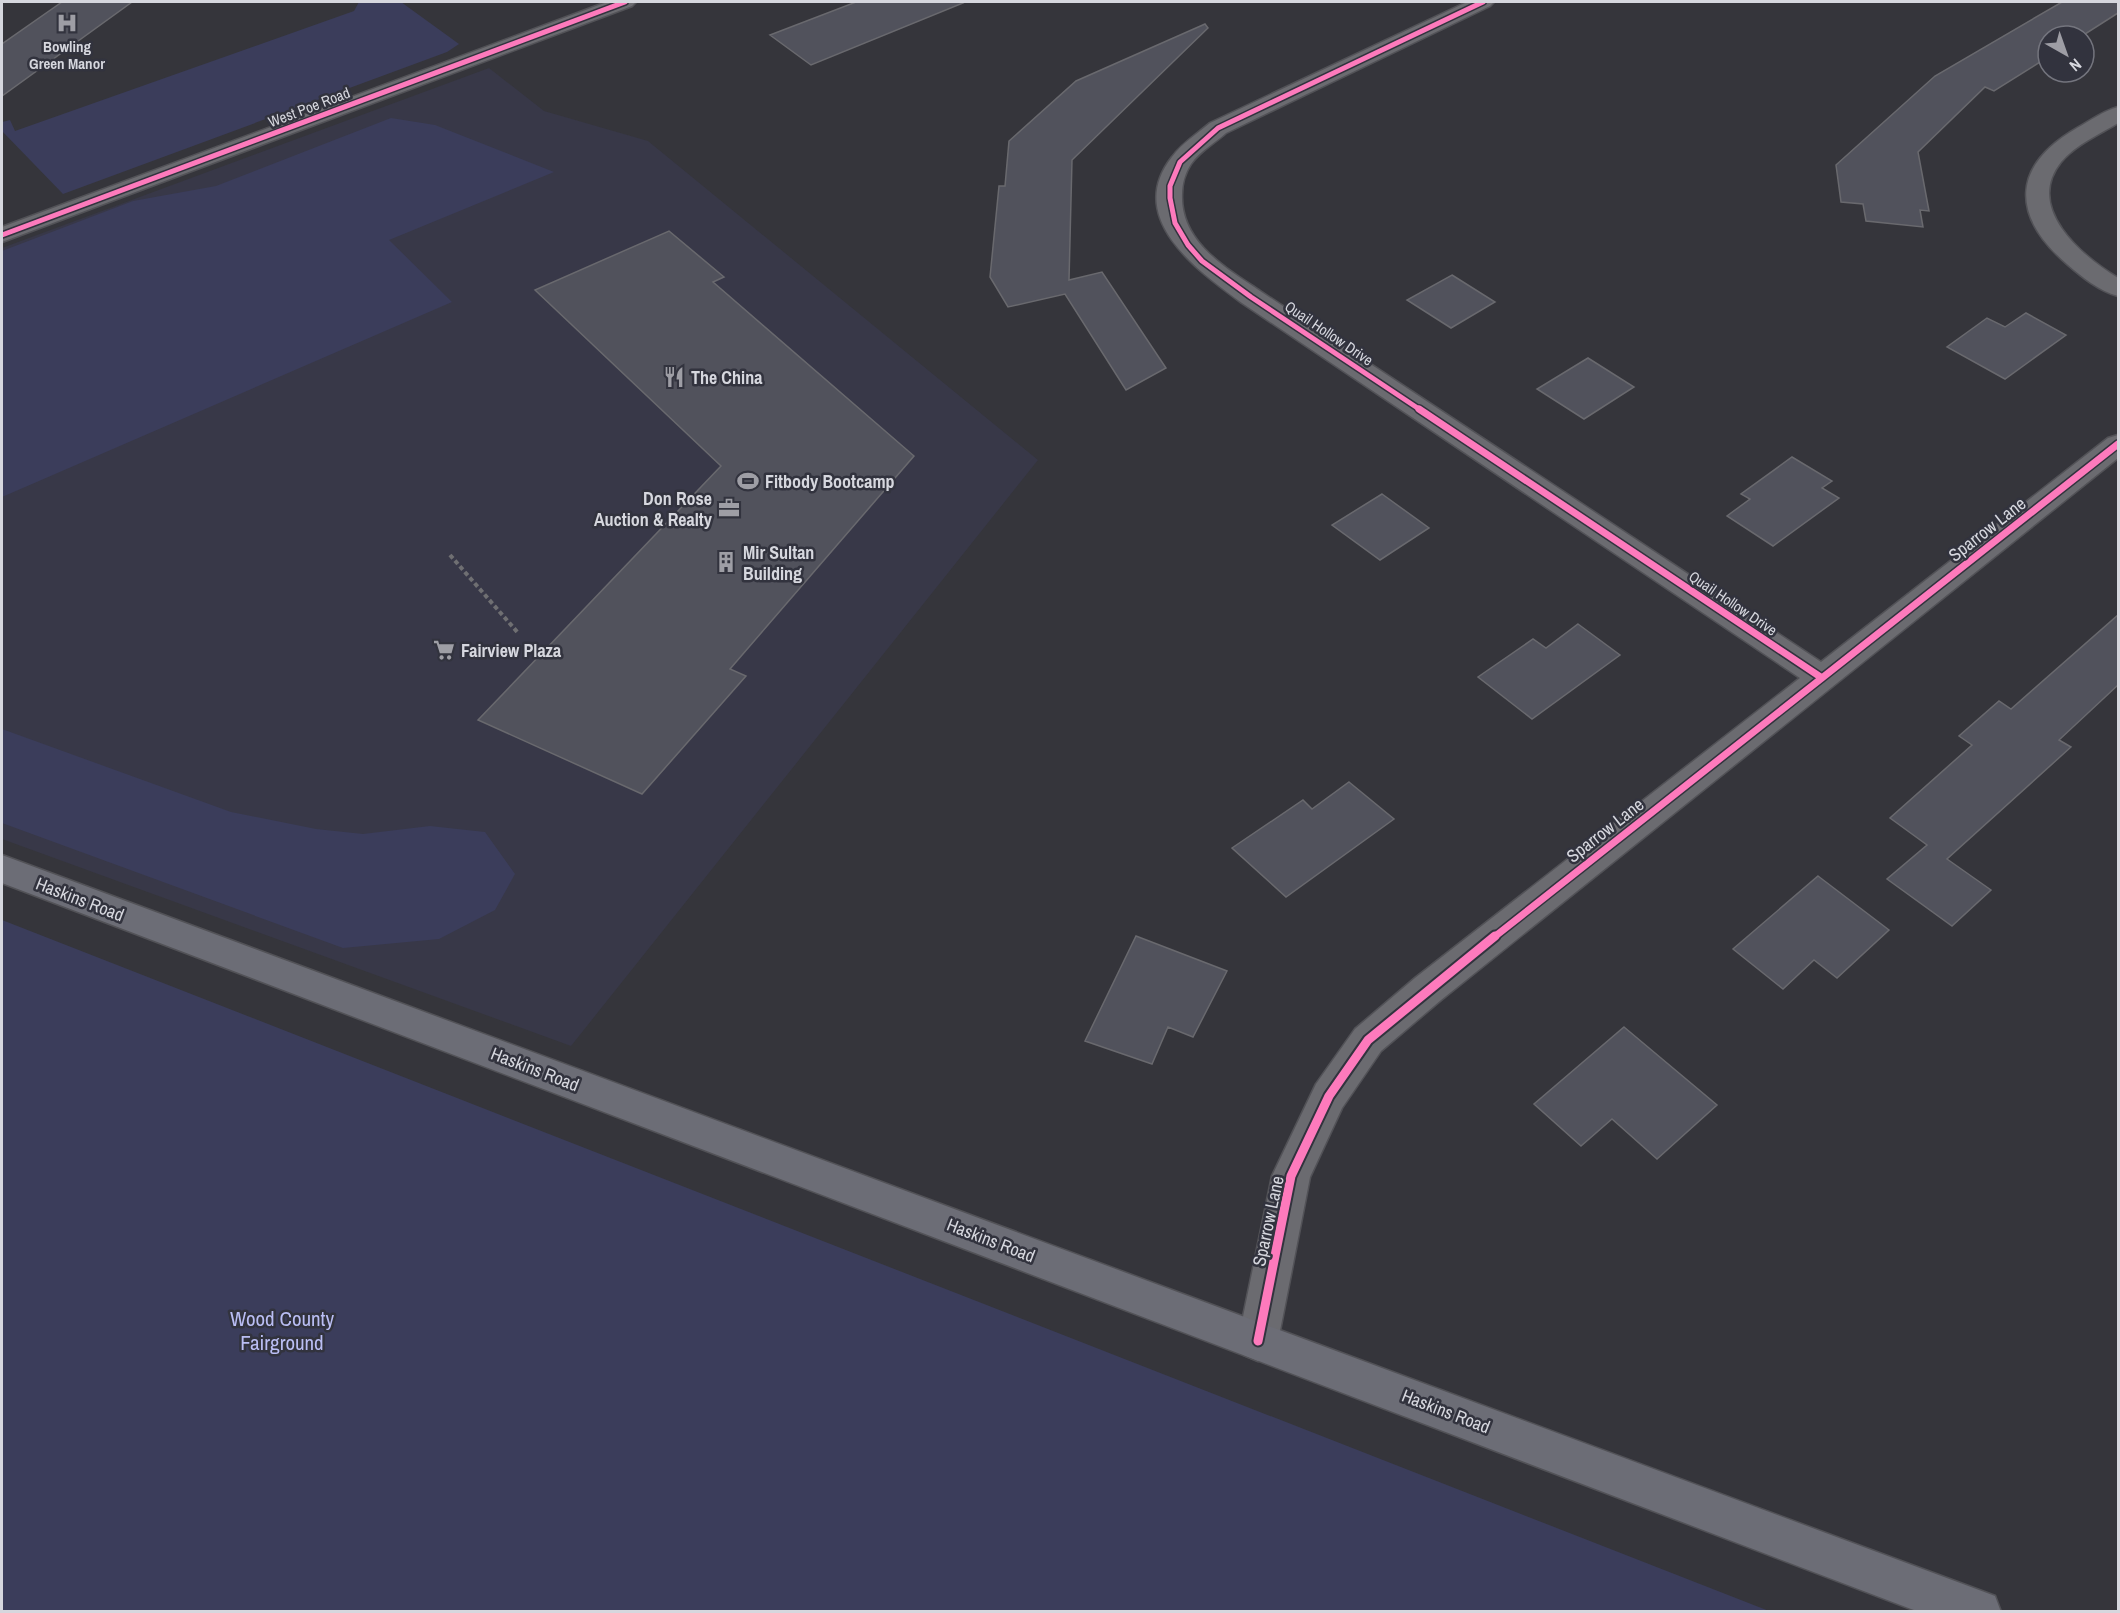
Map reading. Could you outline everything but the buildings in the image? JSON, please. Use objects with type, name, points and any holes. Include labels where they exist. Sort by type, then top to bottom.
[{"type":"main road","name":"Haskins Road","points":[[2,869],[1980,1611]]},
{"type":"street","name":"West Poe Road","points":[[2,235],[626,2]]},
{"type":"street","name":"Quail Hollow Drive","points":[[1483,2],[1218,128],[1192,149],[1179,164],[1171,182],[1169,200],[1172,219],[1196,255],[1251,297],[1822,678]]},
{"type":"street","points":[[2118,114],[2062,148],[2041,174],[2038,190],[2039,207],[2046,225],[2058,243],[2076,261],[2118,288]]},
{"type":"street","name":"Sparrow Lane","points":[[1258,1341],[1291,1176],[1329,1096],[1368,1040],[1428,989],[2118,444]]},
{"type":"path","points":[[450,555],[519,634]]},
{"type":"shaded area","name":"Fairview Plaza","points":[[489,68],[544,111],[648,141],[1038,460],[571,1046],[2,839],[2,248]]},
{"type":"green space","points":[[359,2],[401,2],[459,44],[447,52],[63,194],[2,131],[2,122],[10,120],[15,131],[354,11]]},
{"type":"green space","points":[[391,118],[435,125],[554,172],[389,240],[452,302],[2,497],[2,251],[133,201],[216,186]]},
{"type":"green space","points":[[2,729],[231,812],[316,829],[363,834],[430,826],[485,832],[515,874],[495,910],[439,939],[343,948],[2,823]]},
{"type":"green space","name":"Wood County Fairground","points":[[2,920],[1769,1611],[2,1611]]},
{"type":"cycle path","points":[[2,235],[625,2]]},
{"type":"cycle path","points":[[1483,2],[1218,128],[1189,152],[1180,162],[1174,174],[1170,186],[1171,211],[1180,235],[1202,261],[1251,297],[1822,678]]},
{"type":"cycle path","points":[[1258,1341],[1291,1176],[1329,1096],[1368,1040],[1428,989],[2118,444]]},
{"type":"place","name":"Bowling Green Manor","points":[[67,23]]},
{"type":"place","name":"The China","points":[[674,377]]},
{"type":"place","name":"Fitbody Bootcamp","points":[[748,481]]},
{"type":"place","name":"Don Rose Auction & Realty","points":[[729,508]]},
{"type":"place","name":"Mir Sultan Building","points":[[726,562]]},
{"type":"place","name":"Fairview Plaza","points":[[444,650]]}]
